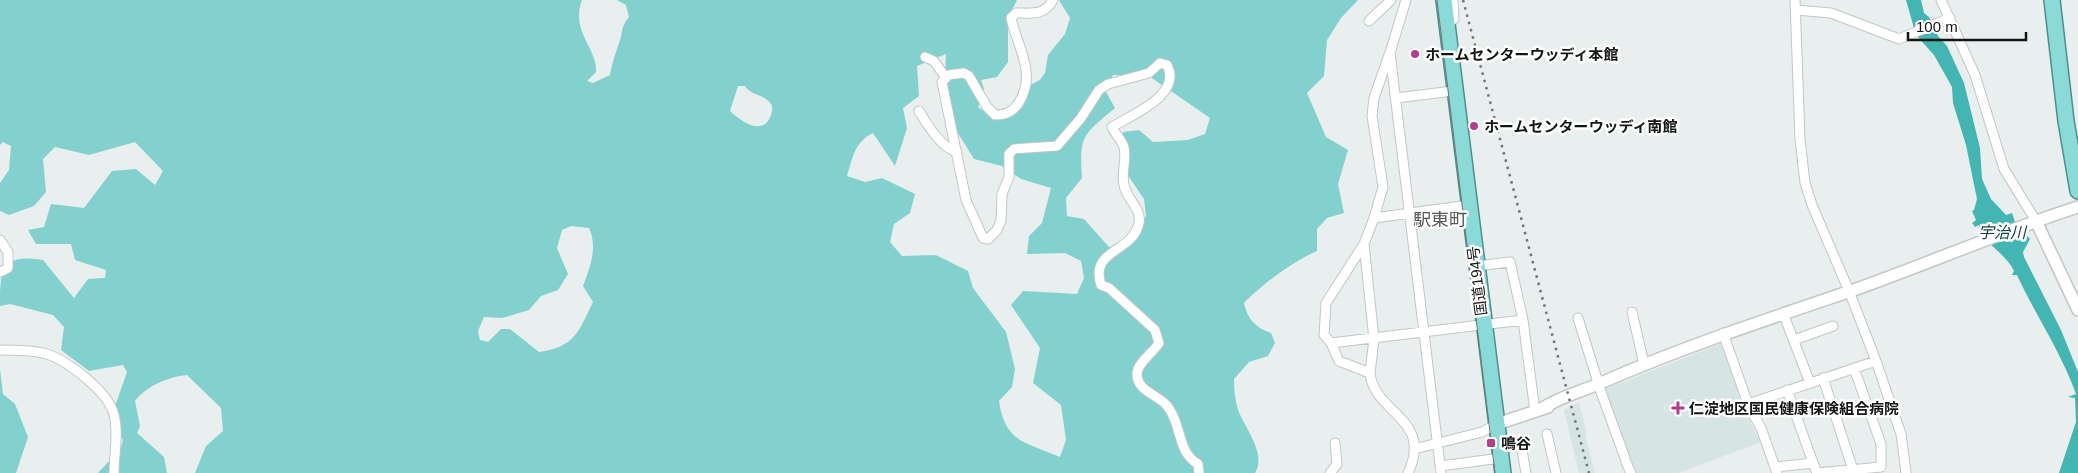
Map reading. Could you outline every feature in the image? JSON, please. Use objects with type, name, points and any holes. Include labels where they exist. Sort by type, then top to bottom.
[{"type":"highway","name":"国道194号","points":[[1444,0],[1453,91],[1502,466]]},
{"type":"highway","points":[[2052,0],[2066,121],[2077,188]]},
{"type":"street","points":[[1053,0],[1048,8],[1040,13],[1016,13],[1011,18],[1024,60],[1027,84],[1024,96],[1014,110],[1004,115],[995,115],[987,107],[969,76],[959,72],[942,82],[966,200],[983,238],[988,238],[997,230],[1001,221],[1002,194],[1009,177],[1009,154],[1014,149],[1057,146],[1081,118],[1098,90],[1116,81],[1149,73],[1160,64],[1167,65],[1170,71],[1170,80],[1168,87],[1159,98],[1112,127],[1124,147],[1124,185],[1138,210],[1140,222],[1135,235],[1100,262],[1097,274],[1102,285],[1109,288],[1156,330],[1158,343],[1138,367],[1136,373],[1138,382],[1144,390],[1168,406],[1193,473]]},
{"type":"street","points":[[1369,21],[1391,0]]},
{"type":"street","points":[[1370,374],[1339,361],[1331,343],[1324,336],[1326,303],[1364,244],[1383,187],[1372,116],[1374,98],[1406,0]]},
{"type":"street","points":[[1446,26],[1454,18],[1453,0]]},
{"type":"street","points":[[1796,0],[1800,139],[1806,183],[1812,205],[1850,291],[1876,361],[1901,434],[1906,473]]},
{"type":"street","points":[[1940,0],[1975,75],[2004,169],[2036,221],[2078,310]]},
{"type":"street","points":[[1796,10],[1831,13],[1899,39],[1948,19]]},
{"type":"street","points":[[1390,53],[1441,469],[1502,466]]},
{"type":"street","points":[[925,57],[934,61],[946,78]]},
{"type":"street","points":[[1396,98],[1453,91]]},
{"type":"street","points":[[919,111],[935,134],[950,149],[957,152]]},
{"type":"street","points":[[1374,218],[1468,205]]},
{"type":"street","points":[[1414,449],[1482,432],[1497,424],[1570,400],[1598,384],[1723,333],[1850,291],[1980,241],[2078,207]]},
{"type":"street","points":[[0,240],[8,252],[8,268],[0,272]]},
{"type":"street","points":[[1364,244],[1374,338],[1370,374],[1375,391],[1409,426],[1414,449],[1408,473]]},
{"type":"street","points":[[1476,266],[1510,262],[1523,320],[1538,410]]},
{"type":"street","points":[[1632,312],[1644,364]]},
{"type":"street","points":[[1783,313],[1810,383]]},
{"type":"street","points":[[1578,318],[1598,384],[1631,473]]},
{"type":"street","points":[[1331,343],[1523,320]]},
{"type":"street","points":[[1794,340],[1833,326]]},
{"type":"street","points":[[1723,333],[1748,404],[1761,428],[1776,470],[1813,463]]},
{"type":"street","points":[[0,350],[42,353],[56,358],[85,378],[107,399],[114,414],[114,473]]},
{"type":"street","points":[[1748,404],[1876,361]]},
{"type":"street","points":[[1787,390],[1817,472],[1881,467],[1881,444],[1854,368]]},
{"type":"street","points":[[1823,378],[1858,470]]},
{"type":"street","points":[[1547,434],[1556,473]]},
{"type":"street","points":[[1330,473],[1337,464],[1335,443]]},
{"type":"street","points":[[1520,445],[1526,473]]},
{"type":"street","points":[[1189,460],[1198,464],[1199,473]]},
{"type":"shaded area","points":[[0,0],[582,0],[579,21],[593,55],[596,72],[587,81],[593,83],[610,75],[623,28],[629,17],[626,5],[617,0],[1017,0],[1008,18],[1008,62],[997,77],[981,80],[984,89],[978,107],[992,117],[1009,109],[1024,88],[1040,80],[1045,73],[1048,55],[1065,34],[1070,18],[1059,0],[1358,0],[1341,18],[1327,40],[1324,76],[1307,93],[1326,137],[1348,150],[1338,184],[1344,213],[1327,218],[1317,229],[1317,251],[1299,260],[1279,274],[1244,303],[1253,322],[1271,333],[1275,343],[1268,356],[1249,362],[1234,379],[1238,410],[1257,449],[1258,466],[1255,473],[195,473],[206,446],[223,431],[221,408],[187,375],[158,383],[145,391],[135,401],[140,426],[137,433],[164,457],[167,473],[98,473],[121,448],[123,440],[111,418],[127,372],[123,365],[89,371],[61,350],[64,327],[53,315],[10,304],[0,306],[1,283],[6,267],[11,262],[29,258],[43,260],[74,298],[88,279],[105,278],[106,270],[75,260],[71,244],[36,244],[28,230],[44,227],[51,204],[84,208],[112,171],[136,169],[155,185],[163,171],[135,142],[89,155],[55,147],[43,159],[46,192],[34,206],[9,215],[0,211],[0,183],[9,170],[11,146],[3,142],[0,145]],"holes":[[[946,54],[944,92],[948,117],[974,159],[1002,166],[1021,179],[1051,188],[1042,223],[1029,236],[1027,254],[1065,253],[1081,261],[1084,278],[1077,294],[1023,291],[1011,305],[1040,348],[1033,383],[1061,405],[1066,440],[1060,457],[1027,444],[1012,433],[1006,425],[999,401],[1012,387],[1015,369],[1006,332],[973,288],[968,271],[936,255],[902,256],[890,242],[894,224],[910,213],[915,194],[882,178],[865,182],[847,176],[858,145],[873,133],[895,166],[907,128],[903,108],[919,96],[917,66]],[[1113,75],[1149,76],[1210,118],[1205,134],[1188,140],[1153,142],[1139,130],[1123,132],[1123,168],[1144,199],[1146,216],[1126,245],[1109,247],[1084,219],[1067,216],[1066,198],[1082,178],[1081,153],[1085,137],[1096,124],[1115,108],[1106,92]],[[738,86],[745,86],[751,92],[765,98],[772,108],[767,122],[758,126],[746,123],[730,111]],[[571,226],[589,228],[593,243],[590,265],[583,286],[593,302],[574,336],[561,346],[539,352],[510,329],[501,329],[488,342],[480,340],[478,331],[484,317],[502,318],[529,310],[541,296],[558,290],[568,274],[557,248],[562,230]]]},
{"type":"shaded area","name":"仁淀地区国民健康保険組合病院","points":[[1725,342],[1752,426],[1761,442],[1678,473],[1635,473],[1603,390]]},
{"type":"shaded area","points":[[0,369],[3,394],[15,404],[28,437],[16,473],[0,473]]},
{"type":"shaded area","points":[[1579,402],[1595,473],[1579,473],[1564,410]]},
{"type":"water","name":"宇治川","points":[[1906,0],[1921,0],[1924,13],[1929,17],[1938,36],[1947,46],[1964,83],[1980,148],[1982,179],[1991,199],[2006,215],[2012,213],[2015,222],[2030,239],[2023,252],[2024,257],[2061,330],[2078,372],[2078,473],[2059,473],[2076,422],[2075,398],[2068,397],[2076,394],[2063,363],[2017,275],[2012,275],[2014,271],[2010,264],[1990,244],[1979,225],[1975,227],[1972,223],[1976,220],[1972,211],[1977,199],[1966,145],[1953,103],[1952,87],[1934,55],[1916,35]]},
{"type":"tram line","points":[[1437,0],[1495,473]]},
{"type":"railway","points":[[1463,0],[1589,473]]},
{"type":"place","name":"ホームセンターウッディ本館","points":[[1415,54]]},
{"type":"place","name":"ホームセンターウッディ南館","points":[[1474,126]]},
{"type":"place","name":"仁淀地区国民健康保険組合病院","points":[[1678,408]]},
{"type":"place","name":"鳴谷","points":[[1491,443]]},
{"type":"district","name":"駅東町","points":[[1440,220]]}]
